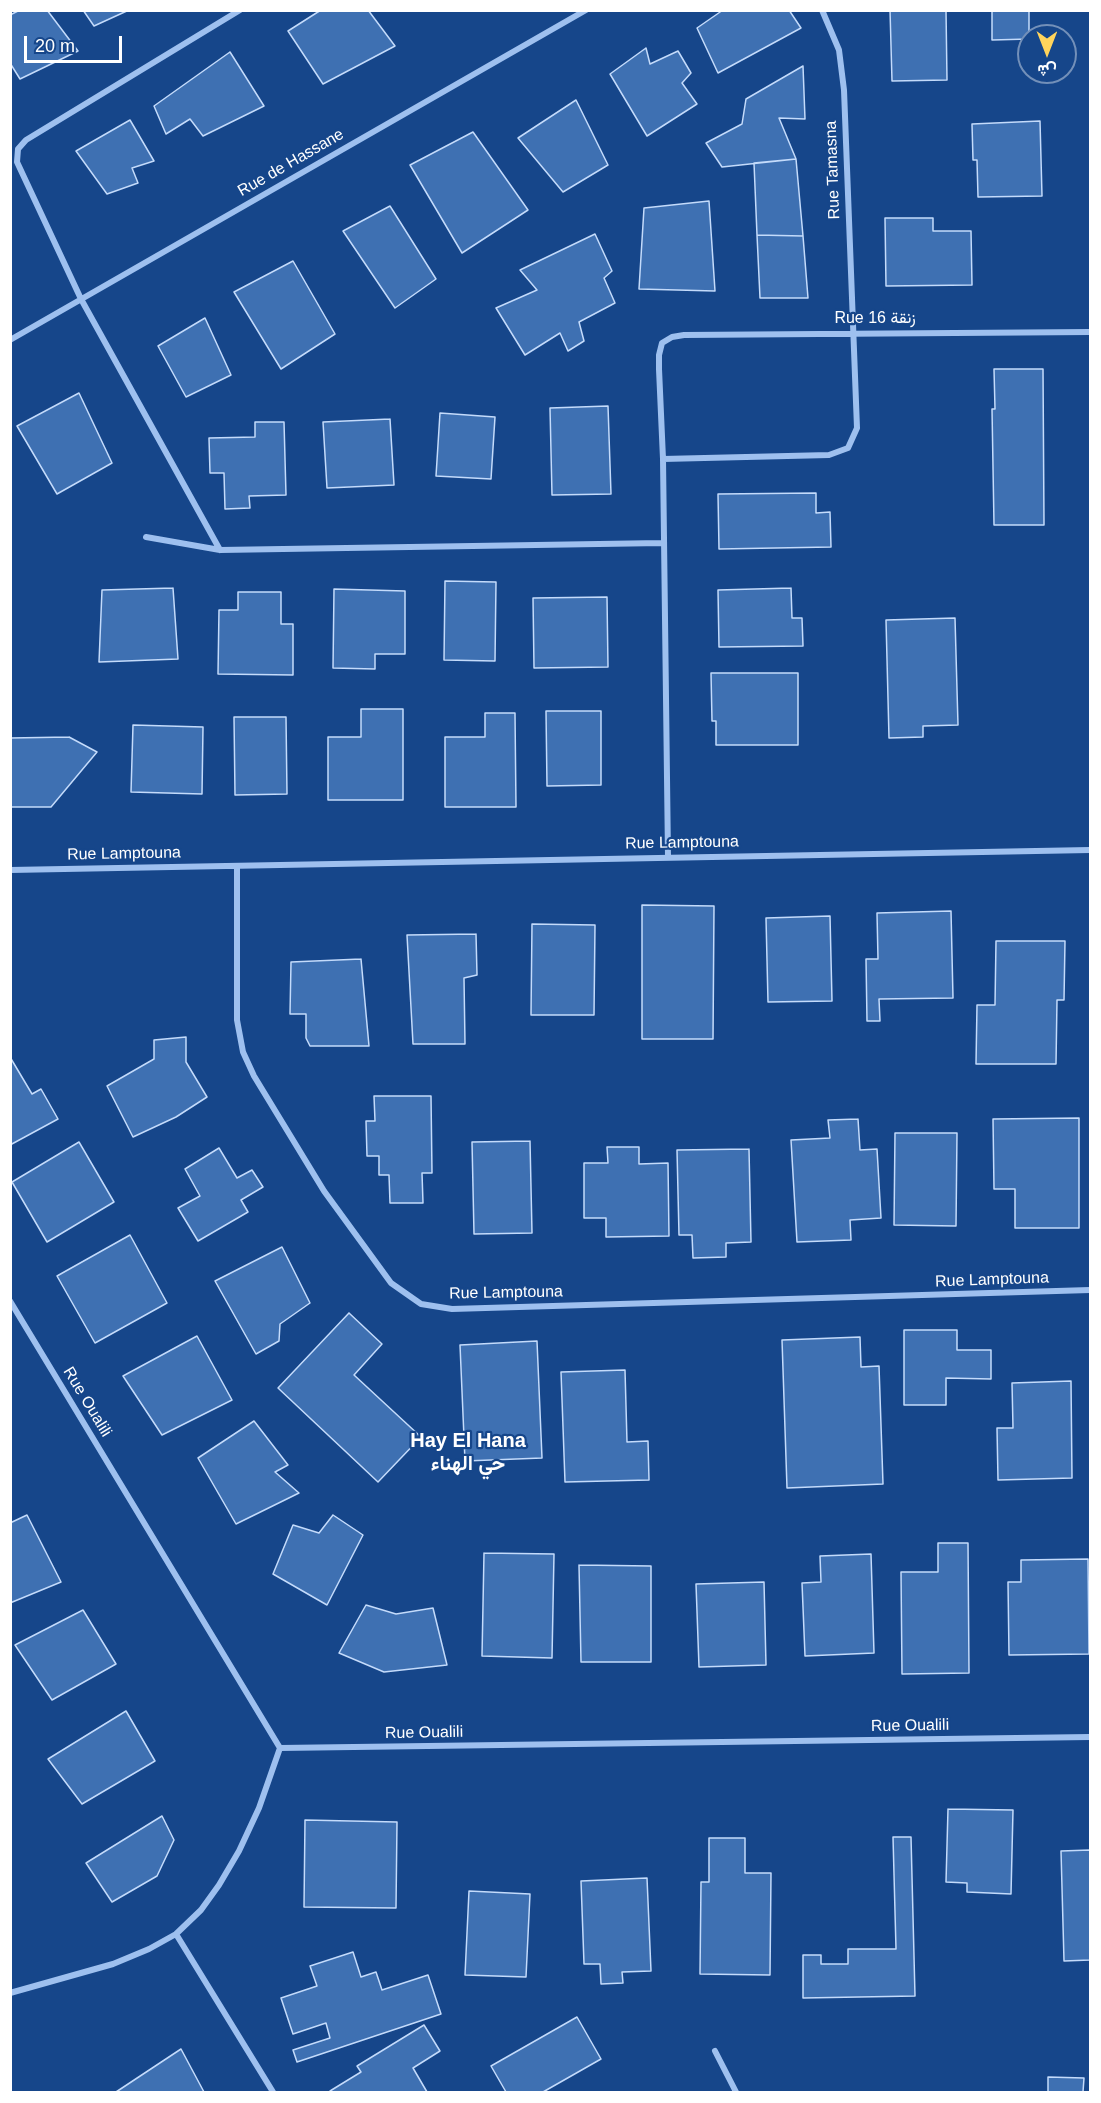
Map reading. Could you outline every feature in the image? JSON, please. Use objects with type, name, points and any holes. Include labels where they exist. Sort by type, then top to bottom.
[{"type":"street","points":[[220,550],[81,299],[17,162],[18,149],[26,140],[240,10]]},
{"type":"street","name":"Rue de Hassane","points":[[10,340],[586,10]]},
{"type":"street","name":"Rue Tamasna","points":[[663,459],[829,455],[848,448],[857,428],[844,90],[838,50],[822,10]]},
{"type":"street","name":"Rue 16 زنقة","points":[[663,459],[659,355],[662,343],[672,337],[684,335],[1090,332]]},
{"type":"street","points":[[663,459],[662,543],[668,857]]},
{"type":"street","points":[[146,537],[220,550],[662,543]]},
{"type":"street","name":"Rue Lamptouna","points":[[10,870],[1090,850]]},
{"type":"street","name":"Rue Lamptouna","points":[[237,866],[237,1020],[243,1052],[254,1076],[324,1191],[391,1283],[421,1304],[452,1310],[1090,1290]]},
{"type":"street","name":"Rue Oualili","points":[[10,1301],[280,1748],[1090,1737]]},
{"type":"street","points":[[10,1993],[113,1964],[149,1949],[176,1934],[201,1910],[219,1886],[239,1851],[259,1808],[280,1748]]},
{"type":"street","points":[[176,1934],[273,2092]]},
{"type":"street","points":[[715,2051],[736,2092]]},
{"type":"building","points":[[20,10],[47,10],[78,51],[20,79],[10,63],[10,15]]},
{"type":"building","points":[[83,10],[129,10],[94,26]]},
{"type":"building","points":[[321,10],[368,10],[395,46],[323,84],[288,31]]},
{"type":"building","points":[[723,10],[789,10],[801,28],[718,73],[697,28]]},
{"type":"building","points":[[890,10],[946,10],[947,80],[892,81]]},
{"type":"building","points":[[992,10],[1029,10],[1029,24],[1017,24],[1017,39],[992,40]]},
{"type":"building","points":[[646,48],[650,64],[678,51],[691,73],[682,83],[697,104],[647,136],[610,74]]},
{"type":"building","points":[[230,52],[264,106],[203,136],[190,119],[166,134],[154,106]]},
{"type":"building","points":[[803,66],[805,119],[779,118],[796,159],[722,167],[706,143],[742,124],[746,99]]},
{"type":"building","points":[[576,100],[608,165],[563,192],[518,138]]},
{"type":"building","points":[[130,120],[154,161],[132,168],[138,183],[107,194],[76,151]]},
{"type":"building","points":[[1040,121],[1042,196],[978,197],[977,160],[973,160],[972,124]]},
{"type":"building","points":[[473,132],[528,210],[462,253],[410,165]]},
{"type":"building","points":[[796,159],[803,236],[757,235],[754,163]]},
{"type":"building","points":[[709,201],[715,291],[639,289],[644,208]]},
{"type":"building","points":[[390,206],[436,279],[395,308],[343,231]]},
{"type":"building","points":[[885,218],[933,218],[933,231],[971,231],[972,285],[886,286]]},
{"type":"building","points":[[595,234],[612,271],[604,278],[615,303],[579,322],[584,341],[568,351],[560,333],[525,355],[496,308],[537,290],[520,270]]},
{"type":"building","points":[[757,235],[803,236],[808,298],[760,298]]},
{"type":"building","points":[[293,261],[335,334],[281,369],[234,292]]},
{"type":"building","points":[[205,318],[231,375],[186,397],[158,346]]},
{"type":"building","points":[[994,369],[1043,369],[1044,525],[994,525],[992,409],[995,409]]},
{"type":"building","points":[[79,393],[112,463],[57,494],[17,426]]},
{"type":"building","points":[[608,406],[611,494],[552,495],[550,408]]},
{"type":"building","points":[[440,413],[495,417],[491,479],[436,476]]},
{"type":"building","points":[[390,419],[394,485],[327,488],[323,422]]},
{"type":"building","points":[[255,422],[284,422],[286,495],[249,496],[250,508],[225,509],[224,473],[210,473],[209,438],[255,437]]},
{"type":"building","points":[[816,493],[816,513],[830,512],[831,547],[719,549],[718,494]]},
{"type":"building","points":[[445,581],[496,582],[495,661],[444,660]]},
{"type":"building","points":[[173,588],[178,659],[99,662],[102,590]]},
{"type":"building","points":[[791,588],[792,618],[802,618],[803,646],[719,647],[718,590]]},
{"type":"building","points":[[334,589],[405,591],[405,654],[375,654],[375,669],[333,668]]},
{"type":"building","points":[[238,592],[281,592],[281,624],[293,624],[293,675],[218,674],[219,610],[238,610]]},
{"type":"building","points":[[607,597],[608,667],[534,668],[533,598]]},
{"type":"building","points":[[955,618],[958,725],[923,726],[923,737],[889,738],[886,620]]},
{"type":"building","points":[[711,673],[798,673],[798,745],[716,745],[716,721],[712,721]]},
{"type":"building","points":[[361,709],[403,709],[403,800],[328,800],[328,737],[361,737]]},
{"type":"building","points":[[546,711],[601,711],[601,785],[547,786]]},
{"type":"building","points":[[485,713],[515,713],[516,807],[445,807],[445,737],[485,737]]},
{"type":"building","points":[[234,717],[286,717],[287,794],[235,795]]},
{"type":"building","points":[[133,725],[203,727],[202,794],[131,792]]},
{"type":"building","points":[[69,737],[97,752],[51,807],[10,807],[10,738]]},
{"type":"building","points":[[642,905],[714,906],[713,1039],[642,1039]]},
{"type":"building","points":[[951,911],[953,998],[879,999],[880,1021],[867,1021],[866,959],[878,959],[877,913]]},
{"type":"building","points":[[830,916],[832,1001],[768,1002],[766,918]]},
{"type":"building","points":[[532,924],[595,925],[594,1015],[531,1015]]},
{"type":"building","points":[[476,934],[477,975],[464,978],[465,1044],[413,1044],[407,935]]},
{"type":"building","points":[[996,941],[1065,941],[1064,1000],[1057,1000],[1056,1064],[976,1064],[977,1005],[995,1005]]},
{"type":"building","points":[[361,959],[369,1046],[310,1046],[306,1038],[306,1014],[290,1014],[291,962]]},
{"type":"building","points":[[186,1037],[186,1062],[207,1097],[176,1117],[133,1137],[107,1086],[154,1059],[154,1040]]},
{"type":"building","points":[[10,1057],[32,1094],[41,1089],[58,1119],[10,1145]]},
{"type":"building","points":[[374,1096],[431,1096],[432,1173],[422,1173],[423,1203],[390,1203],[389,1175],[379,1175],[379,1156],[367,1156],[366,1121],[375,1121]]},
{"type":"building","points":[[1079,1118],[1079,1228],[1015,1228],[1015,1189],[994,1189],[993,1119]]},
{"type":"building","points":[[858,1119],[860,1150],[877,1149],[881,1218],[850,1220],[851,1240],[797,1242],[791,1140],[830,1138],[828,1120]]},
{"type":"building","points":[[895,1133],[957,1133],[956,1226],[894,1225]]},
{"type":"building","points":[[530,1141],[532,1233],[474,1234],[472,1142]]},
{"type":"building","points":[[79,1142],[114,1202],[47,1242],[12,1182]]},
{"type":"building","points":[[607,1147],[639,1147],[639,1164],[668,1163],[669,1236],[606,1237],[606,1218],[584,1218],[584,1163],[608,1163]]},
{"type":"building","points":[[219,1148],[237,1178],[252,1170],[263,1187],[241,1200],[248,1212],[198,1241],[178,1208],[200,1196],[185,1169]]},
{"type":"building","points":[[749,1149],[751,1242],[726,1243],[726,1257],[693,1258],[692,1235],[679,1235],[677,1150]]},
{"type":"building","points":[[130,1235],[167,1303],[95,1343],[57,1276]]},
{"type":"building","points":[[282,1247],[310,1303],[280,1324],[279,1341],[256,1354],[215,1281]]},
{"type":"building","points":[[349,1313],[382,1344],[354,1375],[421,1437],[378,1482],[278,1388]]},
{"type":"building","points":[[904,1330],[957,1330],[957,1350],[991,1350],[991,1379],[946,1378],[946,1405],[904,1405]]},
{"type":"building","points":[[197,1336],[232,1400],[162,1435],[123,1376]]},
{"type":"building","points":[[860,1337],[861,1367],[879,1366],[883,1484],[787,1488],[782,1340]]},
{"type":"building","points":[[537,1341],[542,1458],[465,1461],[460,1345]]},
{"type":"building","points":[[625,1370],[627,1442],[648,1441],[649,1480],[565,1482],[561,1372]]},
{"type":"building","points":[[1071,1381],[1072,1478],[998,1480],[997,1428],[1013,1428],[1012,1383]]},
{"type":"building","points":[[254,1421],[288,1465],[275,1472],[299,1493],[236,1524],[198,1458]]},
{"type":"building","points":[[27,1515],[61,1582],[10,1603],[10,1523]]},
{"type":"building","points":[[333,1515],[363,1535],[327,1605],[273,1574],[293,1525],[319,1533]]},
{"type":"building","points":[[938,1543],[968,1543],[969,1673],[902,1674],[901,1572],[938,1572]]},
{"type":"building","points":[[484,1553],[554,1554],[552,1658],[482,1656]]},
{"type":"building","points":[[871,1554],[874,1653],[805,1656],[802,1583],[821,1582],[820,1556]]},
{"type":"building","points":[[1088,1559],[1089,1654],[1009,1655],[1008,1582],[1021,1582],[1021,1560]]},
{"type":"building","points":[[579,1565],[651,1566],[651,1662],[581,1662]]},
{"type":"building","points":[[764,1582],[766,1665],[699,1667],[696,1584]]},
{"type":"building","points":[[366,1605],[396,1614],[433,1608],[447,1665],[384,1672],[339,1653]]},
{"type":"building","points":[[83,1610],[116,1664],[52,1700],[15,1645]]},
{"type":"building","points":[[126,1711],[155,1761],[82,1804],[48,1759]]},
{"type":"building","points":[[948,1809],[1013,1810],[1011,1894],[967,1892],[967,1883],[946,1882]]},
{"type":"building","points":[[162,1816],[174,1840],[157,1876],[112,1902],[86,1863]]},
{"type":"building","points":[[305,1820],[397,1822],[396,1908],[304,1907]]},
{"type":"building","points":[[893,1837],[911,1837],[915,1996],[803,1998],[803,1955],[821,1955],[821,1964],[848,1964],[848,1949],[896,1949]]},
{"type":"building","points":[[709,1838],[745,1838],[745,1873],[771,1873],[770,1975],[700,1974],[701,1882],[709,1882]]},
{"type":"building","points":[[1090,1850],[1090,1960],[1064,1961],[1061,1851]]},
{"type":"building","points":[[647,1878],[651,1971],[622,1972],[623,1983],[601,1984],[600,1964],[584,1964],[581,1881]]},
{"type":"building","points":[[469,1891],[530,1894],[526,1977],[465,1975]]},
{"type":"building","points":[[353,1952],[361,1977],[376,1972],[382,1990],[428,1975],[441,2014],[297,2062],[293,2050],[330,2038],[326,2023],[293,2034],[281,1998],[317,1986],[310,1966]]},
{"type":"building","points":[[577,2017],[601,2059],[543,2092],[506,2092],[491,2066]]},
{"type":"building","points":[[424,2025],[440,2051],[413,2068],[427,2092],[330,2091],[361,2072],[357,2066]]},
{"type":"building","points":[[181,2049],[204,2092],[116,2092]]},
{"type":"building","points":[[1048,2077],[1084,2078],[1083,2092],[1048,2092]]},
{"type":"district","name":"Hay El Hana حي الهناء","points":[[468,1452]]}]
